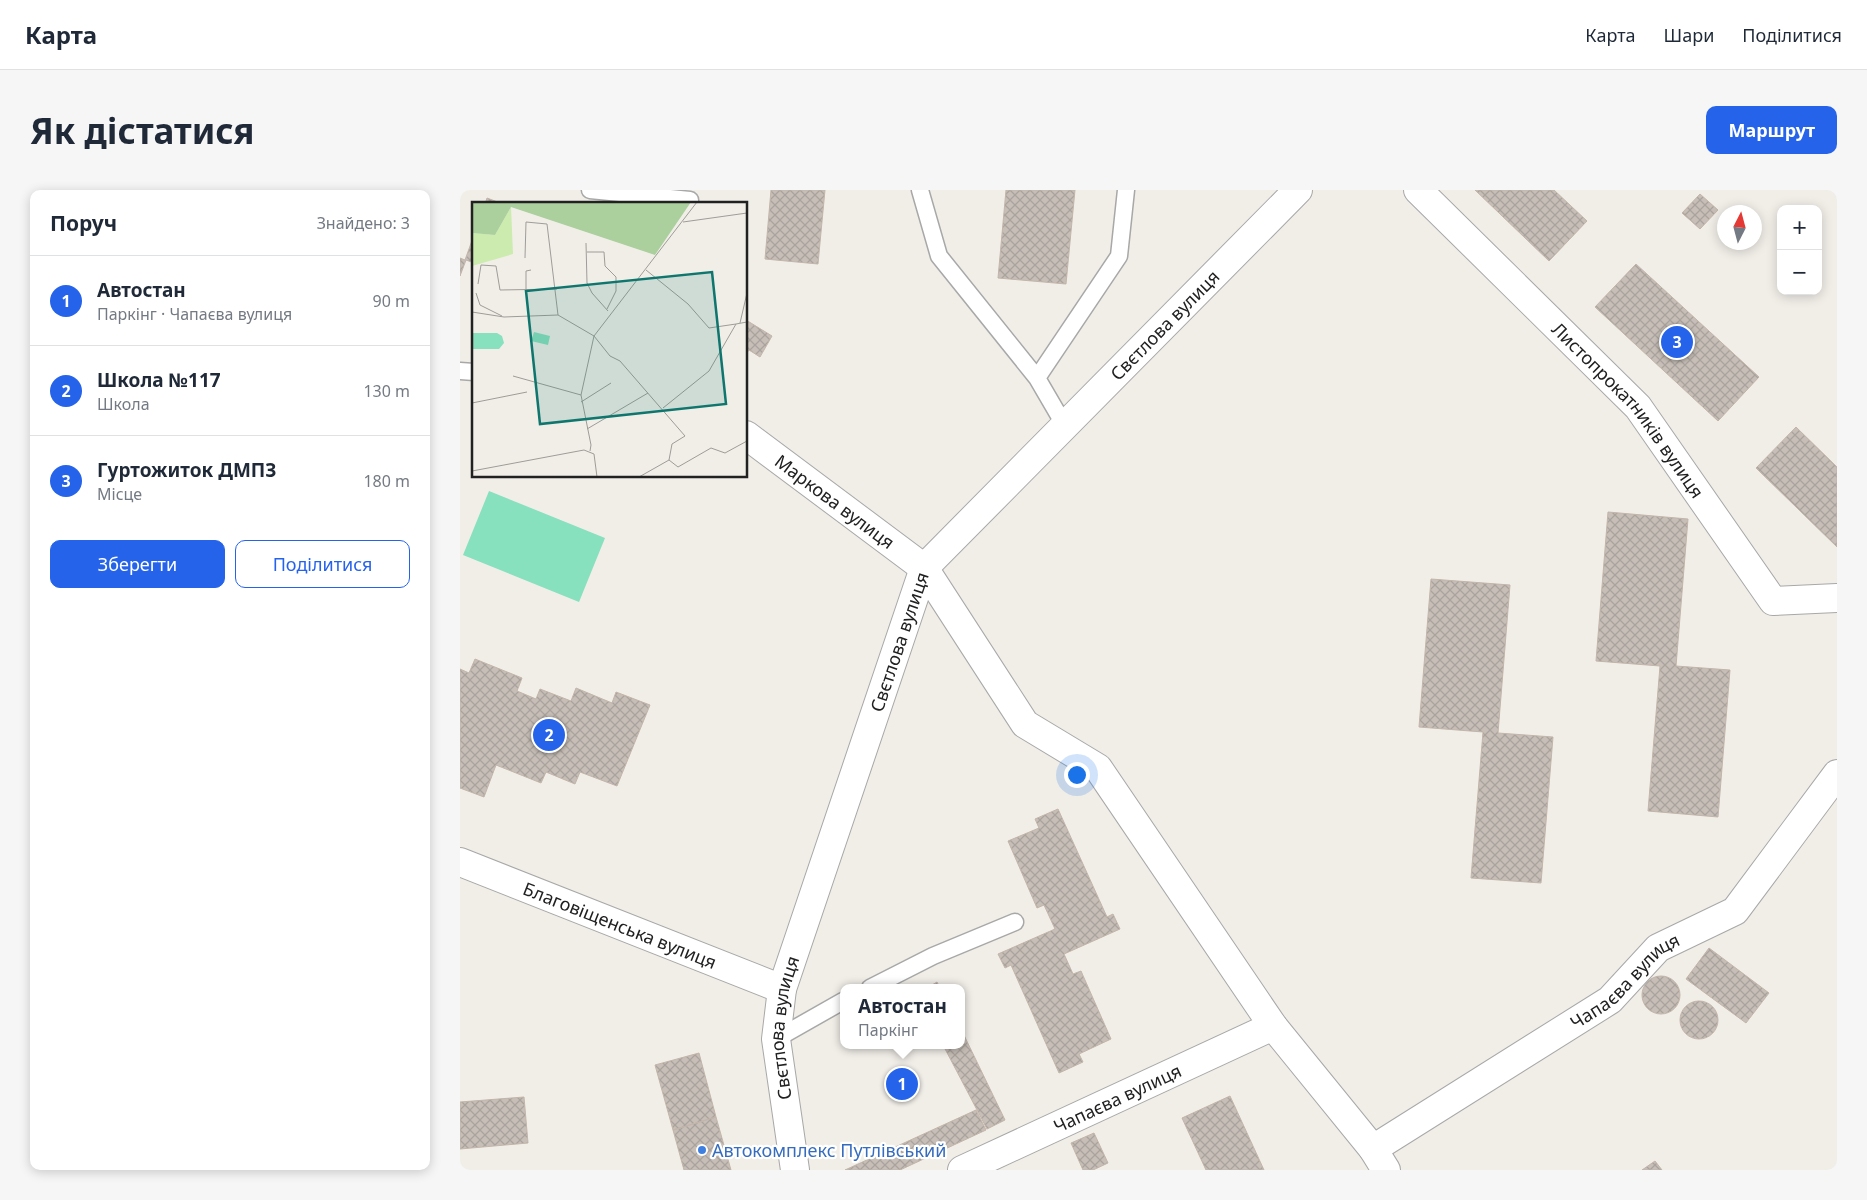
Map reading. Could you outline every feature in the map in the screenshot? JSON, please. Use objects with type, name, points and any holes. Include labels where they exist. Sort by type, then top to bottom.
[{"type":"street","name":"Свєтлова вулиця","points":[[795,1170],[776,1039],[782,989],[924,568],[1298,190]]},
{"type":"street","name":"Листопрокатників вулиця","points":[[1418,190],[1638,407],[1773,601],[1837,598]]},
{"type":"street","name":"Маркова вулиця","points":[[748,436],[924,568]]},
{"type":"street","points":[[924,568],[1025,724],[1098,768],[1273,1026],[1380,1159]]},
{"type":"street","name":"Чапаєва вулиця","points":[[1380,1159],[1610,1000],[1658,948],[1735,911],[1837,774]]},
{"type":"street","name":"Благовіщенська вулиця","points":[[460,862],[782,989]]},
{"type":"street","name":"Чапаєва вулиця","points":[[962,1170],[1273,1026]]},
{"type":"lane","points":[[590,190],[690,198]]},
{"type":"lane","points":[[920,190],[939,256],[1037,378],[1064,426]]},
{"type":"lane","points":[[1037,378],[1119,256],[1126,190]]},
{"type":"lane","points":[[878,984],[933,956],[1014,922]]},
{"type":"lane","points":[[776,1039],[840,1003]]},
{"type":"green space","points":[[489,491],[605,538],[579,602],[463,555]]},
{"type":"building","points":[[771,190],[825,190],[818,264],[765,259]]},
{"type":"building","points":[[1006,190],[1075,190],[1066,284],[998,278]]},
{"type":"building","points":[[1475,190],[1554,190],[1587,221],[1549,261]]},
{"type":"building","points":[[1700,194],[1717,209],[1700,229],[1682,213]]},
{"type":"building","points":[[487,198],[498,202],[486,202]]},
{"type":"building","points":[[472,241],[472,262],[466,260],[460,276],[460,258],[465,260]]},
{"type":"building","points":[[1636,264],[1759,377],[1718,421],[1595,307]]},
{"type":"building","points":[[748,321],[772,336],[760,357],[749,350],[748,351]]},
{"type":"building","points":[[1796,427],[1837,467],[1837,547],[1756,468]]},
{"type":"building","points":[[1608,512],[1688,519],[1676,666],[1730,670],[1718,817],[1648,811],[1660,666],[1596,661]]},
{"type":"building","points":[[1431,579],[1510,585],[1498,733],[1553,737],[1541,883],[1471,878],[1483,732],[1419,727]]},
{"type":"building","points":[[475,659],[522,678],[517,691],[536,699],[540,689],[571,701],[576,688],[612,703],[616,692],[650,705],[617,786],[580,772],[575,784],[546,772],[541,783],[496,765],[484,797],[460,788],[460,669],[469,673]]},
{"type":"building","points":[[1058,809],[1107,917],[1113,914],[1120,929],[1064,954],[1073,974],[1081,971],[1111,1039],[1079,1054],[1083,1062],[1059,1073],[1011,965],[1005,968],[998,954],[1055,929],[1044,905],[1037,908],[1008,841],[1039,828],[1035,819]]},
{"type":"building","points":[[1709,948],[1769,993],[1746,1023],[1686,979]]},
{"type":"building","points":[[1661,976],[1674,982],[1680,995],[1674,1008],[1661,1014],[1648,1008],[1642,995],[1648,982]]},
{"type":"building","points":[[1699,1001],[1712,1007],[1718,1020],[1712,1033],[1699,1039],[1686,1033],[1680,1020],[1686,1007]]},
{"type":"building","points":[[965,1037],[1005,1120],[987,1129],[945,1049],[965,1049]]},
{"type":"building","points":[[699,1053],[716,1117],[673,1130],[655,1065]]},
{"type":"building","points":[[1230,1096],[1264,1170],[1206,1170],[1182,1118]]},
{"type":"building","points":[[524,1097],[528,1143],[460,1149],[460,1102]]},
{"type":"building","points":[[976,1110],[986,1130],[900,1170],[845,1170]]},
{"type":"building","name":"Автокомплекс Путлівський","points":[[716,1117],[731,1170],[684,1170],[673,1130]]},
{"type":"building","points":[[1094,1133],[1108,1163],[1093,1170],[1083,1170],[1071,1143]]},
{"type":"building","points":[[1655,1161],[1662,1170],[1642,1170]]},
{"type":"place","name":"Гуртожиток ДМПЗ","points":[[1677,342]]},
{"type":"place","name":"Школа №117","points":[[549,735]]},
{"type":"place","name":"Автостан","points":[[902,1084]]},
{"type":"place","name":"Автокомплекс Путлівський","points":[[702,1150]]}]
